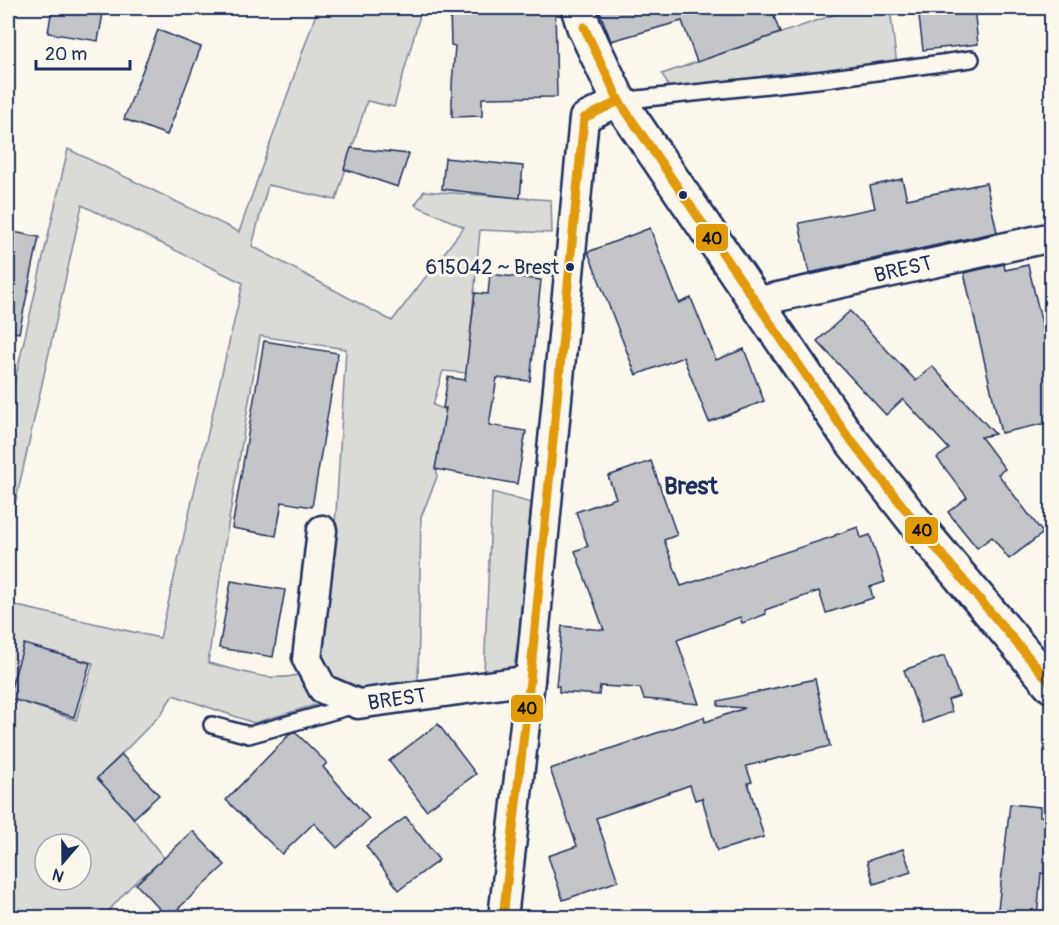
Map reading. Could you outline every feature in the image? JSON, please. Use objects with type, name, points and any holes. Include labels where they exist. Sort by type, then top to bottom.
[{"type":"street","points":[[581,17],[619,100],[846,434],[927,537],[1052,686]]},
{"type":"street","points":[[503,918],[530,680],[584,118],[619,100]]},
{"type":"street","name":"BREST","points":[[755,302],[1052,237]]},
{"type":"street","name":"BREST","points":[[322,530],[307,659],[323,689],[358,704],[530,680]]},
{"type":"lane","points":[[619,100],[825,79],[971,59]]},
{"type":"lane","points":[[212,725],[249,735],[358,704]]},
{"type":"shaded area","points":[[318,8],[422,8],[394,107],[367,101],[336,200],[268,185],[252,246],[392,321],[464,227],[415,205],[424,191],[551,200],[552,233],[480,230],[467,373],[443,371],[433,405],[446,410],[437,477],[421,517],[418,684],[357,692],[336,686],[315,660],[336,513],[346,349],[260,336],[224,549],[208,663],[266,676],[289,677],[300,674],[329,701],[254,723],[173,695],[161,714],[100,776],[164,858],[131,886],[103,917],[8,917],[8,697],[76,720],[93,663],[27,645],[8,691],[8,604],[160,638],[243,283],[82,205],[8,536],[8,393],[12,393],[68,149],[239,232]]},
{"type":"shaded area","points":[[837,8],[890,8],[897,66],[775,74],[670,89],[662,74],[836,14]]},
{"type":"shaded area","points":[[492,492],[531,503],[520,629],[514,668],[484,673]]},
{"type":"building","points":[[52,8],[104,8],[98,41],[48,33]]},
{"type":"building","points":[[450,8],[555,8],[557,97],[482,98],[482,116],[452,117],[455,46],[451,45]]},
{"type":"building","points":[[598,8],[771,8],[780,33],[697,62],[682,21],[611,41]]},
{"type":"building","points":[[918,8],[974,8],[978,44],[923,50]]},
{"type":"building","points":[[158,30],[201,47],[167,135],[124,119]]},
{"type":"building","points":[[351,148],[409,154],[398,187],[344,169]]},
{"type":"building","points":[[445,158],[523,166],[520,198],[442,189]]},
{"type":"building","points":[[902,179],[907,199],[986,183],[997,232],[809,273],[799,223],[875,208],[870,186]]},
{"type":"building","points":[[650,228],[679,303],[691,298],[716,360],[744,349],[764,401],[709,422],[683,357],[636,375],[588,252]]},
{"type":"building","points":[[8,231],[39,237],[19,333],[8,331]]},
{"type":"building","points":[[1004,264],[1005,270],[1028,265],[1052,366],[1052,422],[1001,433],[964,273]]},
{"type":"building","points":[[490,274],[541,280],[530,381],[497,378],[489,425],[526,431],[517,484],[435,469],[446,408],[443,408],[448,377],[465,380],[475,293],[488,294]]},
{"type":"building","points":[[850,311],[916,381],[932,366],[995,434],[981,437],[1005,469],[998,474],[1043,533],[1009,559],[992,537],[977,548],[948,512],[967,497],[937,458],[949,449],[903,399],[886,415],[817,341]]},
{"type":"building","points":[[264,341],[338,353],[312,507],[282,502],[276,536],[232,528]]},
{"type":"building","points":[[651,461],[677,535],[664,540],[681,586],[858,527],[861,538],[870,535],[885,582],[870,587],[873,598],[826,613],[819,591],[765,610],[766,614],[742,623],[740,617],[677,640],[699,704],[644,699],[640,688],[600,686],[599,695],[559,692],[559,686],[556,686],[562,626],[604,630],[575,551],[588,546],[576,512],[616,498],[608,476]]},
{"type":"building","points":[[231,581],[285,590],[273,657],[219,648]]},
{"type":"building","points":[[24,644],[90,663],[74,717],[8,698]]},
{"type":"building","points":[[944,656],[959,696],[948,700],[952,712],[923,723],[904,670]]},
{"type":"building","points":[[815,679],[830,746],[746,766],[752,782],[748,783],[764,837],[717,851],[702,798],[695,800],[690,785],[596,818],[618,881],[563,900],[548,856],[577,846],[550,769],[704,717],[705,722],[745,708],[718,706],[718,701]]},
{"type":"building","points":[[438,724],[476,774],[426,810],[389,761]]},
{"type":"building","points":[[295,732],[327,763],[323,767],[369,819],[337,848],[314,823],[282,854],[226,800],[291,733]]},
{"type":"building","points":[[122,755],[159,795],[134,818],[97,778]]},
{"type":"building","points":[[1010,804],[1040,807],[1040,816],[1052,818],[1052,874],[1041,873],[1037,918],[997,918]]},
{"type":"building","points":[[406,817],[439,860],[399,890],[366,846]]},
{"type":"building","points":[[193,831],[225,865],[168,918],[136,884]]},
{"type":"building","points":[[903,849],[911,872],[874,884],[867,861]]},
{"type":"transit line","name":"40","points":[[584,27],[619,101],[846,434],[927,537],[1052,685]]},
{"type":"transit line","name":"40","points":[[503,918],[530,680],[584,118],[619,101]]},
{"type":"place","name":"615042 ~ Brest","points":[[570,267]]},
{"type":"district","name":"Brest","points":[[691,486]]}]
